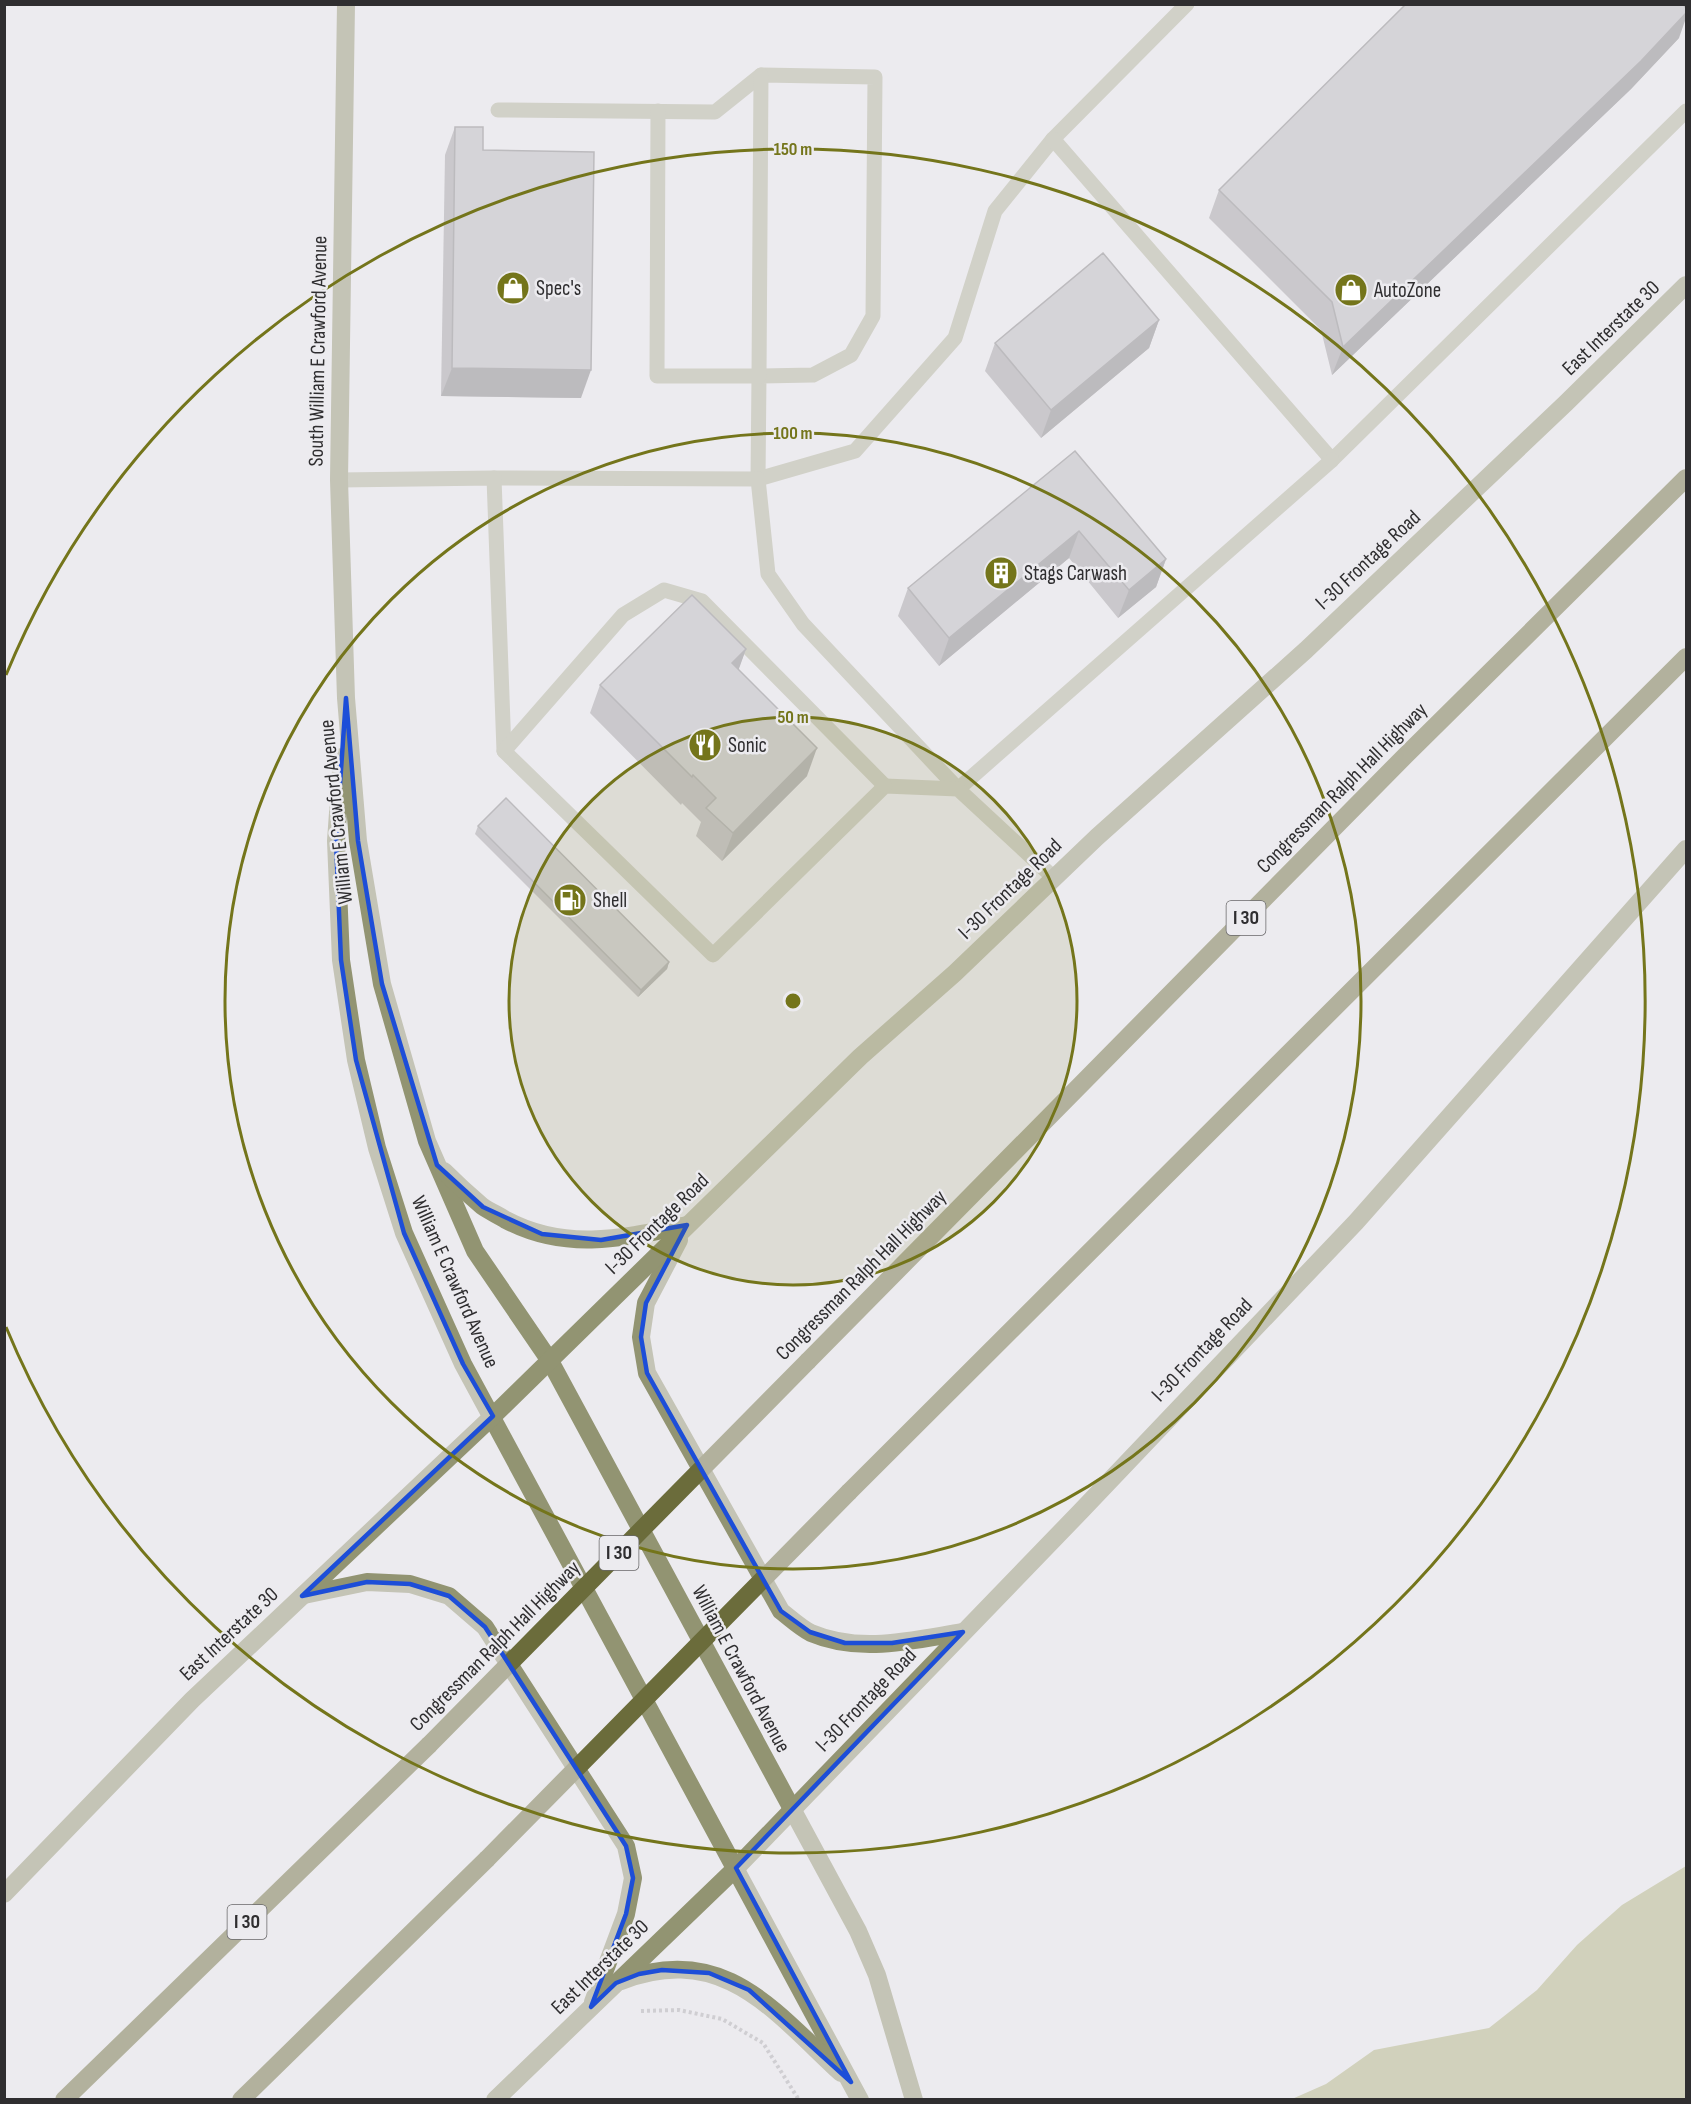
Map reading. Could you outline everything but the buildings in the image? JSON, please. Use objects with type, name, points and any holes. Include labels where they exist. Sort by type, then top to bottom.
[{"type":"highway","name":"Congressman Ralph Hall Highway","points":[[64,2100],[429,1745],[1405,756],[1686,478]]},
{"type":"highway","points":[[240,2100],[487,1859],[849,1492],[1686,657]]},
{"type":"main road","name":"South William E Crawford Avenue","points":[[346,4],[339,480],[346,698]]},
{"type":"main road","name":"East Interstate 30","points":[[1566,403],[1686,285]]},
{"type":"main road","name":"I-30 Frontage Road","points":[[493,1416],[860,1057],[956,973],[1054,878],[1306,650],[1566,403]]},
{"type":"main road","name":"William E Crawford Avenue","points":[[346,698],[358,841],[382,984],[427,1141],[475,1251],[550,1361],[858,1931],[877,1975],[914,2100]]},
{"type":"main road","name":"William E Crawford Avenue","points":[[346,698],[336,841],[340,960],[356,1060],[377,1148],[404,1233],[463,1364],[860,2100]]},
{"type":"main road","name":"I-30 Frontage Road","points":[[736,1868],[1356,1222],[1686,849]]},
{"type":"main road","points":[[437,1165],[483,1207],[519,1227],[542,1234],[569,1239],[601,1240],[630,1237],[687,1225]]},
{"type":"main road","points":[[687,1225],[646,1303],[641,1337],[647,1373],[781,1611],[810,1632],[845,1643],[892,1643],[963,1632]]},
{"type":"main road","name":"East Interstate 30","points":[[4,1894],[192,1700],[493,1416]]},
{"type":"main road","points":[[302,1596],[367,1582],[410,1584],[449,1596],[485,1627],[626,1846],[633,1878],[626,1914],[591,2007]]},
{"type":"main road","name":"East Interstate 30","points":[[495,2100],[736,1868]]},
{"type":"main road","points":[[616,1983],[639,1974],[662,1970],[708,1973],[730,1980],[749,1990],[767,2004],[851,2082]]},
{"type":"lane","points":[[339,480],[758,479],[855,451],[956,338],[995,211],[1053,139],[1187,4]]},
{"type":"lane","points":[[760,75],[758,479],[768,574],[802,624],[958,789],[1054,878]]},
{"type":"lane","points":[[498,110],[658,111],[715,112],[760,75],[875,77],[873,316],[851,355],[813,375],[657,376],[658,111]]},
{"type":"lane","points":[[504,751],[623,615],[664,590],[702,601],[885,786],[958,789],[1332,460],[1686,111]]},
{"type":"lane","points":[[1053,139],[1332,460]]},
{"type":"lane","points":[[494,478],[504,751],[713,955],[885,786]]},
{"type":"path","points":[[641,2011],[679,2010],[722,2019],[763,2043],[799,2100]]},
{"type":"highlighted area","points":[[346,698],[358,841],[382,984],[437,1165],[483,1207],[542,1234],[601,1240],[687,1225],[646,1303],[641,1337],[647,1373],[781,1611],[810,1632],[845,1643],[892,1643],[963,1632],[736,1868],[851,2082],[749,1990],[709,1973],[662,1970],[639,1974],[616,1983],[591,2007],[626,1914],[633,1878],[626,1846],[485,1627],[449,1596],[410,1584],[367,1582],[302,1596],[493,1416],[463,1364],[404,1233],[356,1060],[341,960],[336,841]]},
{"type":"green space","points":[[1686,1866],[1686,2099],[1292,2099],[1326,2084],[1374,2050],[1489,2028],[1537,1990],[1577,1945],[1622,1905]]},
{"type":"place","name":"Spec's","points":[[513,288]]},
{"type":"place","name":"AutoZone","points":[[1351,290]]},
{"type":"place","name":"Stags Carwash","points":[[1001,573]]},
{"type":"place","name":"Sonic","points":[[705,745]]},
{"type":"place","name":"Shell","points":[[570,900]]}]
